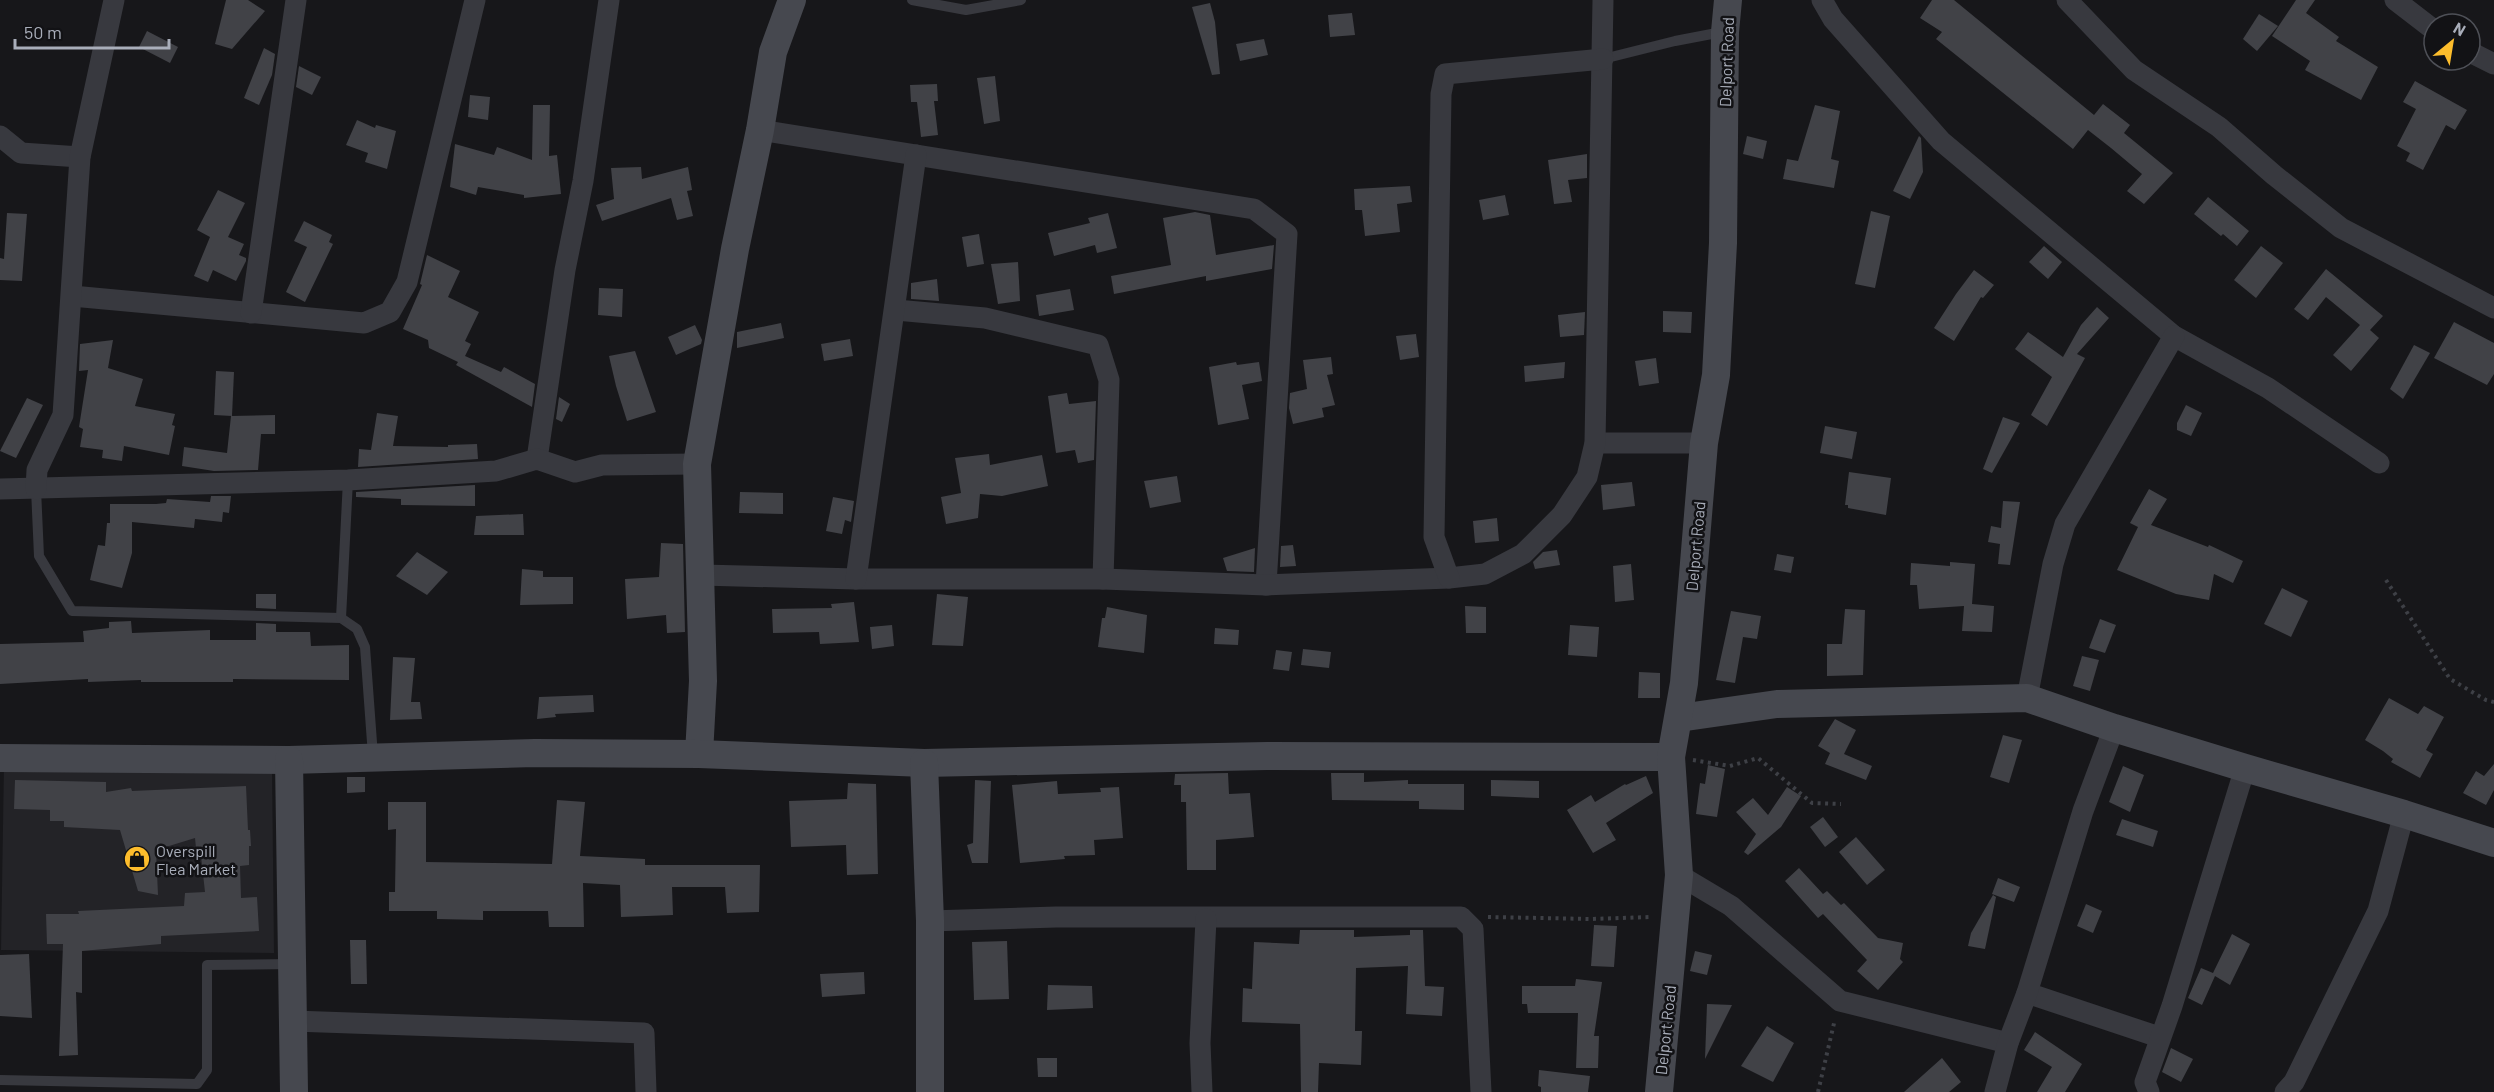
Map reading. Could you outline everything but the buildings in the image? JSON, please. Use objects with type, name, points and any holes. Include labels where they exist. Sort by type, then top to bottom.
[{"type":"street","points":[[36,489],[37,470],[63,415],[80,157],[114,0]]},
{"type":"street","points":[[251,313],[296,0]]},
{"type":"street","points":[[72,296],[363,323],[390,312],[407,282],[475,0]]},
{"type":"street","points":[[537,459],[565,270],[583,181],[609,0]]},
{"type":"street","points":[[699,754],[703,681],[698,464],[735,249],[760,130],[773,52],[792,0]]},
{"type":"street","points":[[701,575],[856,579],[1103,579],[1266,585],[1449,579],[1485,574],[1523,554],[1562,515],[1587,477],[1595,443],[1603,0]]},
{"type":"street","name":"Delport Road","points":[[1659,1092],[1679,875],[1671,757],[1684,682],[1704,443],[1716,375],[1723,243],[1725,32],[1728,0]]},
{"type":"street","points":[[1822,0],[1833,19],[1941,141],[2174,336],[2268,388],[2379,463]]},
{"type":"street","points":[[2067,0],[2134,70],[2219,126],[2274,175],[2341,228],[2494,308]]},
{"type":"street","points":[[2395,0],[2422,21]]},
{"type":"street","points":[[1449,579],[1434,537],[1440,106],[1445,74],[1603,59]]},
{"type":"street","points":[[760,130],[1254,208],[1287,234],[1266,585]]},
{"type":"street","points":[[0,136],[21,153],[80,157]]},
{"type":"street","points":[[856,579],[896,310],[916,155]]},
{"type":"street","points":[[896,310],[985,318],[1098,345],[1109,380],[1103,579]]},
{"type":"street","points":[[2027,698],[2053,564],[2065,524],[2174,336]]},
{"type":"street","points":[[1595,443],[1704,443]]},
{"type":"street","points":[[0,489],[348,480],[496,471],[537,459],[575,472],[602,465],[698,464]]},
{"type":"street","points":[[1679,718],[1777,704],[2027,698],[2114,728],[2494,843]]},
{"type":"street","points":[[1995,1092],[2008,1043],[2027,993],[2084,811],[2114,728]]},
{"type":"street","points":[[0,758],[289,760],[535,753],[699,754],[924,763],[1267,756],[1671,757]]},
{"type":"street","points":[[289,760],[294,1092]]},
{"type":"street","points":[[924,763],[930,921],[930,1092]]},
{"type":"street","points":[[2149,1092],[2145,1082],[2175,995],[2245,768]]},
{"type":"street","points":[[2285,1092],[2294,1082],[2378,911],[2404,814]]},
{"type":"street","points":[[1679,875],[1731,906],[1840,1000],[2008,1043]]},
{"type":"street","points":[[930,921],[1056,917],[1461,917],[1473,929],[1481,1092]]},
{"type":"street","points":[[1202,1092],[1200,1043],[1206,918]]},
{"type":"street","points":[[2027,993],[2159,1037]]},
{"type":"street","points":[[293,1021],[644,1032],[646,1092]]},
{"type":"lane","points":[[912,0],[966,5],[1021,0]]},
{"type":"lane","points":[[1603,59],[1675,41],[1725,32]]},
{"type":"lane","points":[[342,618],[348,480]]},
{"type":"lane","points":[[36,489],[39,556],[72,611],[342,618],[357,630],[365,647],[373,756]]},
{"type":"lane","points":[[0,1080],[197,1084],[207,1070],[207,965],[292,964]]},
{"type":"path","points":[[2386,580],[2450,679],[2486,700],[2494,702]]},
{"type":"path","points":[[1671,757],[1730,766],[1758,758],[1812,803],[1841,804]]},
{"type":"path","points":[[1461,917],[1591,919],[1676,917]]},
{"type":"path","points":[[1818,1092],[1840,1000]]},
{"type":"shaded area","name":"Overspill Flea Market","points":[[4,764],[272,768],[274,953],[1,950]]},
{"type":"place","name":"Overspill Flea Market","points":[[137,859]]}]
